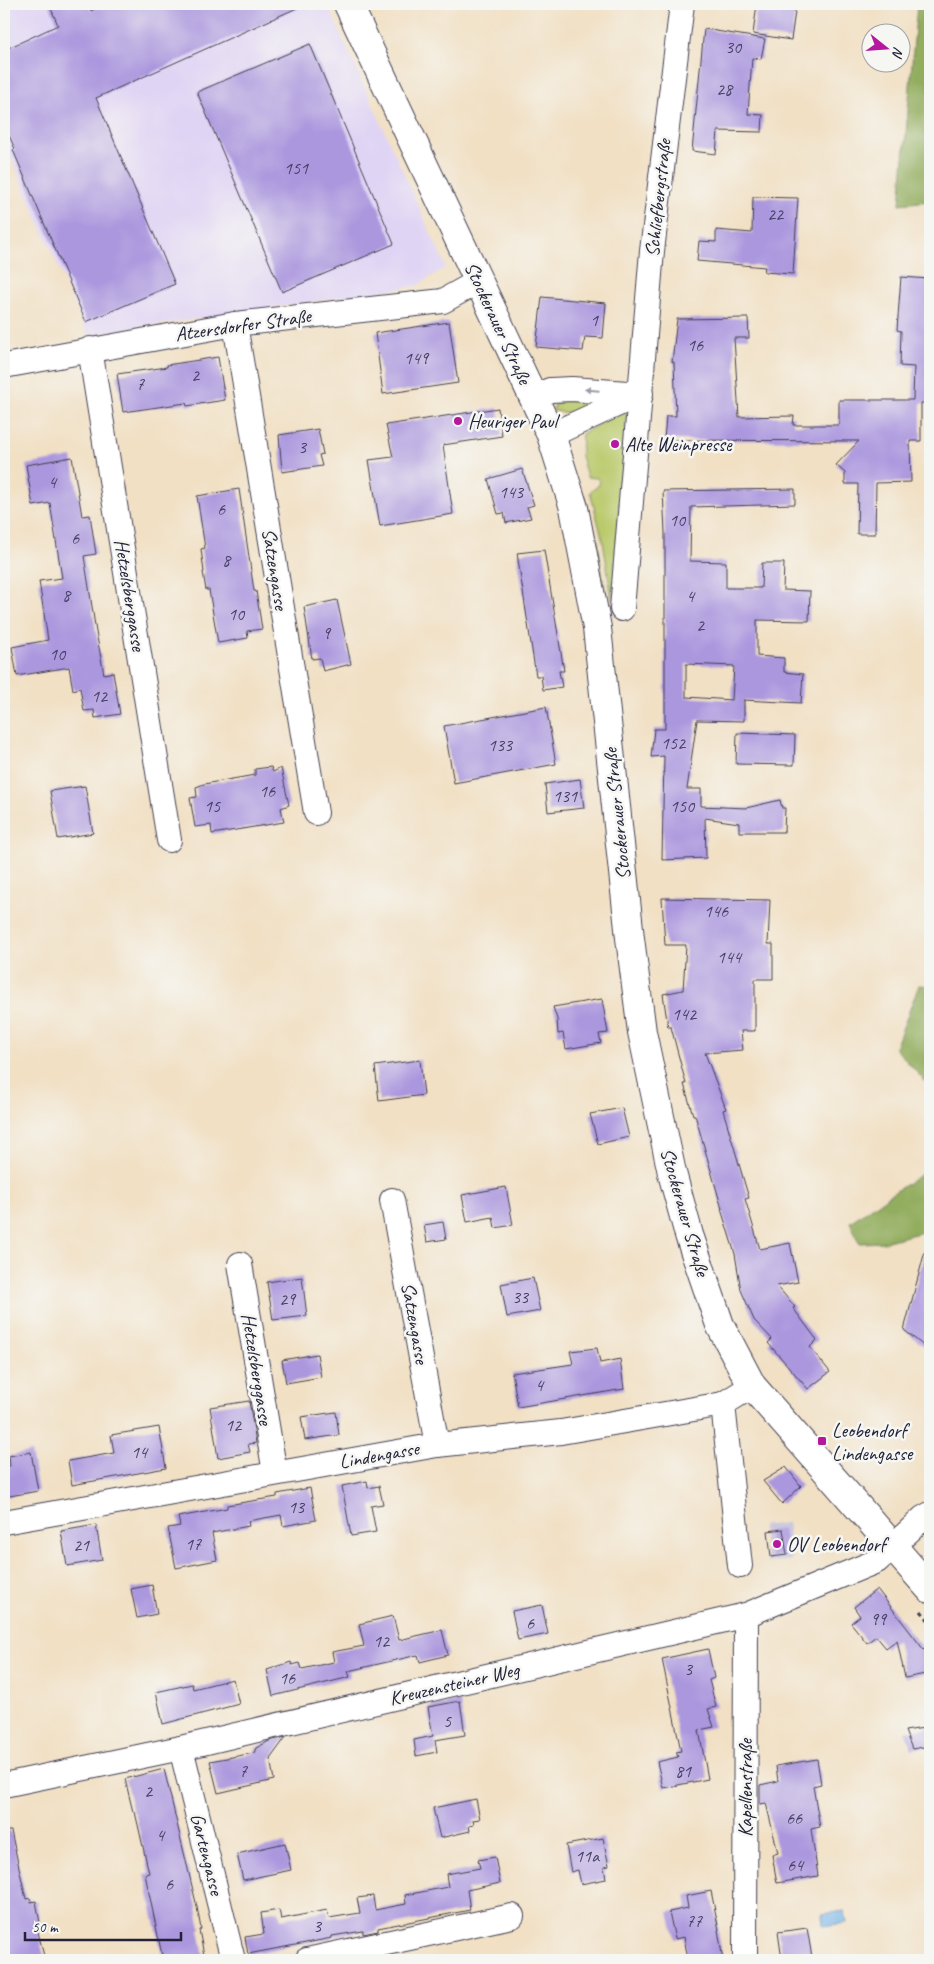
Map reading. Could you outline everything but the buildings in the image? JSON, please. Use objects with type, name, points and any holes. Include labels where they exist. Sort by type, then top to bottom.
[{"type":"street","name":"Stockerauer Straße","points":[[348,4],[551,435],[574,508],[597,628],[630,938],[642,1032],[657,1106],[689,1235],[720,1325],[752,1386],[930,1590]]},
{"type":"street","name":"Schliefbergstraße","points":[[622,609],[653,242],[682,4]]},
{"type":"street","name":"Atzersdorfer Straße","points":[[4,366],[235,324],[443,300],[479,280]]},
{"type":"street","name":"Satzengasse","points":[[235,324],[316,813]]},
{"type":"street","name":"Hetzelsberggasse","points":[[90,349],[169,840]]},
{"type":"street","points":[[532,398],[550,390],[572,389],[641,394]]},
{"type":"street","points":[[551,435],[641,394]]},
{"type":"street","name":"Satzengasse","points":[[392,1200],[437,1446]]},
{"type":"street","name":"Hetzelsberggasse","points":[[240,1264],[275,1473]]},
{"type":"street","name":"Lindengasse","points":[[4,1522],[437,1446],[561,1432],[723,1404],[752,1386]]},
{"type":"street","points":[[723,1404],[740,1566]]},
{"type":"street","name":"Kreuzensteiner Weg","points":[[4,1785],[181,1748],[746,1615],[877,1561],[930,1514]]},
{"type":"street","name":"Kapellenstraße","points":[[744,1960],[746,1615]]},
{"type":"street","name":"Gartengasse","points":[[181,1748],[233,1960]]},
{"type":"street","points":[[307,1960],[512,1916]]},
{"type":"shaded area","points":[[4,4],[327,4],[446,267],[416,286],[88,335],[4,141]]},
{"type":"shaded area","points":[[787,1523],[792,1560],[767,1563],[762,1526]]},
{"type":"green space","points":[[917,4],[930,4],[930,201],[900,204],[912,72]]},
{"type":"green space","points":[[570,399],[599,401],[571,412],[553,410],[555,404]]},
{"type":"green space","points":[[620,412],[627,414],[612,600],[603,541],[590,492],[600,482],[597,478],[587,477],[581,456],[582,434]]},
{"type":"green space","points":[[584,495],[598,542],[610,628]]},
{"type":"green space","points":[[919,985],[930,986],[930,1087],[895,1048]]},
{"type":"green space","points":[[930,1159],[930,1230],[884,1242],[859,1243],[850,1222],[926,1171]]},
{"type":"water","points":[[845,1911],[847,1923],[823,1926],[822,1914]]},
{"type":"place","name":"Heuriger Paul","points":[[458,421]]},
{"type":"place","name":"Alte Weinpresse","points":[[615,444]]},
{"type":"place","name":"Leobendorf Lindengasse","points":[[822,1441]]},
{"type":"place","name":"OV Leobendorf","points":[[777,1544]]}]
